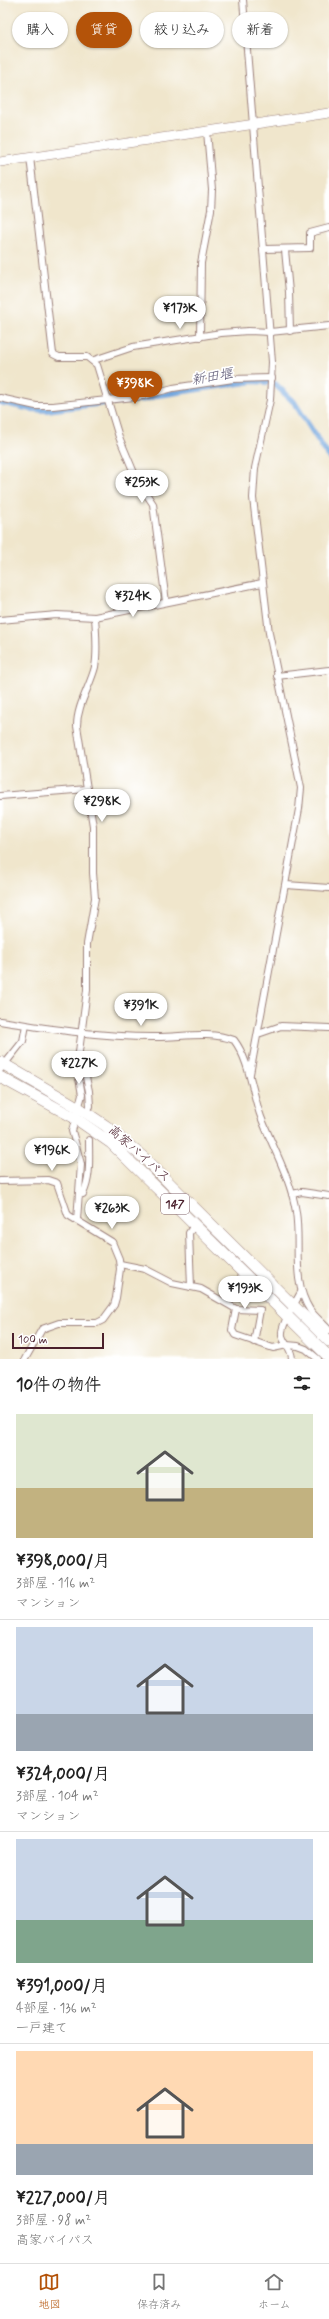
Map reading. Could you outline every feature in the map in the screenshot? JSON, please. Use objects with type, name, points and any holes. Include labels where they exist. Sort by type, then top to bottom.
[{"type":"highway","name":"高家バイパス","points":[[1,1066],[106,1126],[143,1157],[291,1312],[329,1357]]},
{"type":"highway","name":"高家バイパス","points":[[0,1077],[81,1111],[111,1143],[195,1224],[291,1312],[329,1341]]},
{"type":"street","points":[[243,0],[264,250],[272,378],[270,400],[257,454],[253,483],[253,498],[262,583],[277,676],[301,788],[299,809],[286,885],[250,1074]]},
{"type":"street","points":[[0,162],[329,113]]},
{"type":"street","points":[[200,336],[201,263],[212,203],[207,131]]},
{"type":"street","points":[[30,157],[54,354],[59,357],[81,355],[94,360],[133,347],[200,336],[241,331],[290,331],[329,326]]},
{"type":"street","points":[[264,250],[310,248],[310,232],[329,228]]},
{"type":"street","points":[[285,250],[289,292],[290,331]]},
{"type":"street","points":[[94,360],[101,376],[119,437],[137,480],[153,504],[166,602]]},
{"type":"street","points":[[0,398],[44,406],[107,398],[143,396],[173,388],[233,379],[272,378]]},
{"type":"street","points":[[0,620],[57,616],[95,617],[262,583]]},
{"type":"street","points":[[81,1111],[82,1095],[77,1067],[87,990],[87,944],[96,898],[93,873],[93,826],[76,726],[77,715],[95,667],[97,649],[95,617]]},
{"type":"street","points":[[277,676],[329,670]]},
{"type":"street","points":[[0,796],[87,789]]},
{"type":"street","points":[[286,885],[329,888]]},
{"type":"street","points":[[0,1021],[81,1031],[151,1037],[185,1034],[229,1038],[237,1044],[250,1074],[260,1116],[292,1194],[296,1212],[298,1272],[301,1292],[311,1311],[329,1330]]},
{"type":"street","points":[[1,1066],[22,1041],[26,1025]]},
{"type":"street","points":[[258,1034],[281,1026],[329,1028]]},
{"type":"street","points":[[76,1220],[80,1195],[81,1158],[72,1131],[89,1090],[83,1063],[78,1059]]},
{"type":"street","points":[[80,1195],[84,1194],[87,1187],[89,1174],[89,1140]]},
{"type":"street","points":[[0,1181],[53,1181],[59,1187],[68,1215],[112,1242],[120,1264],[116,1298],[106,1317],[97,1323],[59,1323],[42,1329],[25,1359]]},
{"type":"street","points":[[292,1194],[302,1192],[329,1196]]},
{"type":"street","points":[[191,1287],[189,1233],[195,1224]]},
{"type":"street","points":[[120,1264],[145,1269],[162,1280],[208,1292],[236,1308],[260,1310],[254,1342]]},
{"type":"street","points":[[292,1359],[292,1352],[282,1335],[301,1292]]},
{"type":"street","points":[[236,1308],[232,1333],[273,1348],[287,1345],[306,1349],[318,1359]]},
{"type":"waterway","name":"新田堰","points":[[112,402],[146,399],[158,395],[253,381],[269,382]]},
{"type":"waterway","name":"新田堰","points":[[275,384],[294,402],[329,457]]},
{"type":"waterway","name":"新田堰","points":[[0,402],[31,409],[46,410],[104,403]]}]
